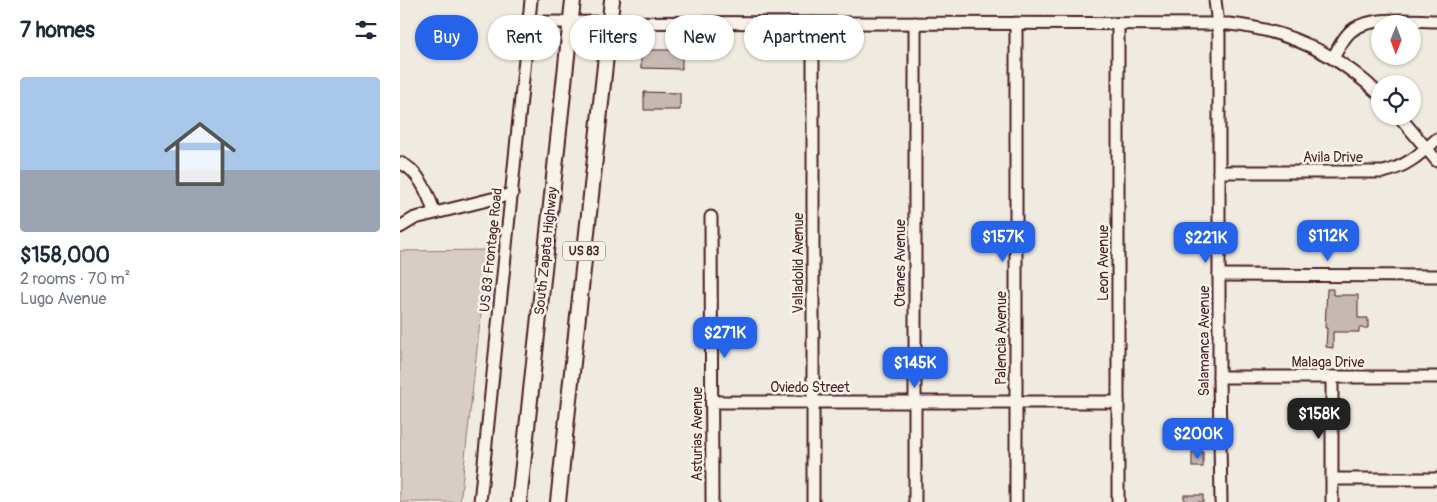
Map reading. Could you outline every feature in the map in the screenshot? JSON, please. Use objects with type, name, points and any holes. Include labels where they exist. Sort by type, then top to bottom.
[{"type":"main road","name":"South Zapata Highway","points":[[572,15],[573,0]]},
{"type":"main road","name":"US 83","points":[[610,15],[612,0]]},
{"type":"main road","name":"South Zapata Highway","points":[[519,502],[570,31]]},
{"type":"main road","name":"US 83","points":[[558,502],[605,60]]},
{"type":"street","name":"US 83 Frontage Road","points":[[529,15],[531,0]]},
{"type":"street","name":"Salamanca Avenue","points":[[1215,0],[1218,24],[1221,502]]},
{"type":"street","points":[[1333,58],[1350,32],[1357,27],[1371,22],[1437,21]]},
{"type":"street","points":[[655,23],[744,23]]},
{"type":"street","points":[[864,23],[1218,24],[1244,26],[1302,42],[1333,58],[1371,87]]},
{"type":"street","name":"Otanes Avenue","points":[[914,502],[915,23]]},
{"type":"street","name":"Palencia Avenue","points":[[1016,23],[1016,502]]},
{"type":"street","name":"Leon Avenue","points":[[1118,24],[1118,502]]},
{"type":"street","name":"US 83 Frontage Road","points":[[480,502],[524,60]]},
{"type":"street","name":"Valladolid Avenue","points":[[813,60],[813,502]]},
{"type":"street","points":[[1407,125],[1437,162]]},
{"type":"street","name":"Avila Drive","points":[[1219,172],[1382,172],[1408,164],[1437,139]]},
{"type":"street","points":[[400,163],[414,171],[429,198],[434,212]]},
{"type":"street","points":[[400,227],[415,218],[434,212],[512,194]]},
{"type":"street","name":"Asturias Avenue","points":[[711,216],[712,502]]},
{"type":"street","points":[[1219,275],[1437,276]]},
{"type":"street","name":"Malaga Drive","points":[[1219,377],[1437,377]]},
{"type":"street","points":[[1332,377],[1332,502]]},
{"type":"street","name":"Oviedo Street","points":[[712,402],[1118,402]]},
{"type":"street","points":[[1332,479],[1437,479]]},
{"type":"shaded area","points":[[488,250],[460,502],[400,502],[400,251]]},
{"type":"building","points":[[655,50],[665,50],[665,60],[682,60],[682,69],[641,68],[641,60],[655,60]]},
{"type":"building","points":[[644,92],[680,93],[680,110],[644,110]]},
{"type":"building","points":[[1327,289],[1333,289],[1333,295],[1358,295],[1358,318],[1368,318],[1368,328],[1359,328],[1359,332],[1333,332],[1333,348],[1326,347]]},
{"type":"building","points":[[1192,452],[1203,452],[1203,467],[1192,467]]},
{"type":"building","points":[[1184,495],[1203,495],[1203,502],[1184,502]]}]
